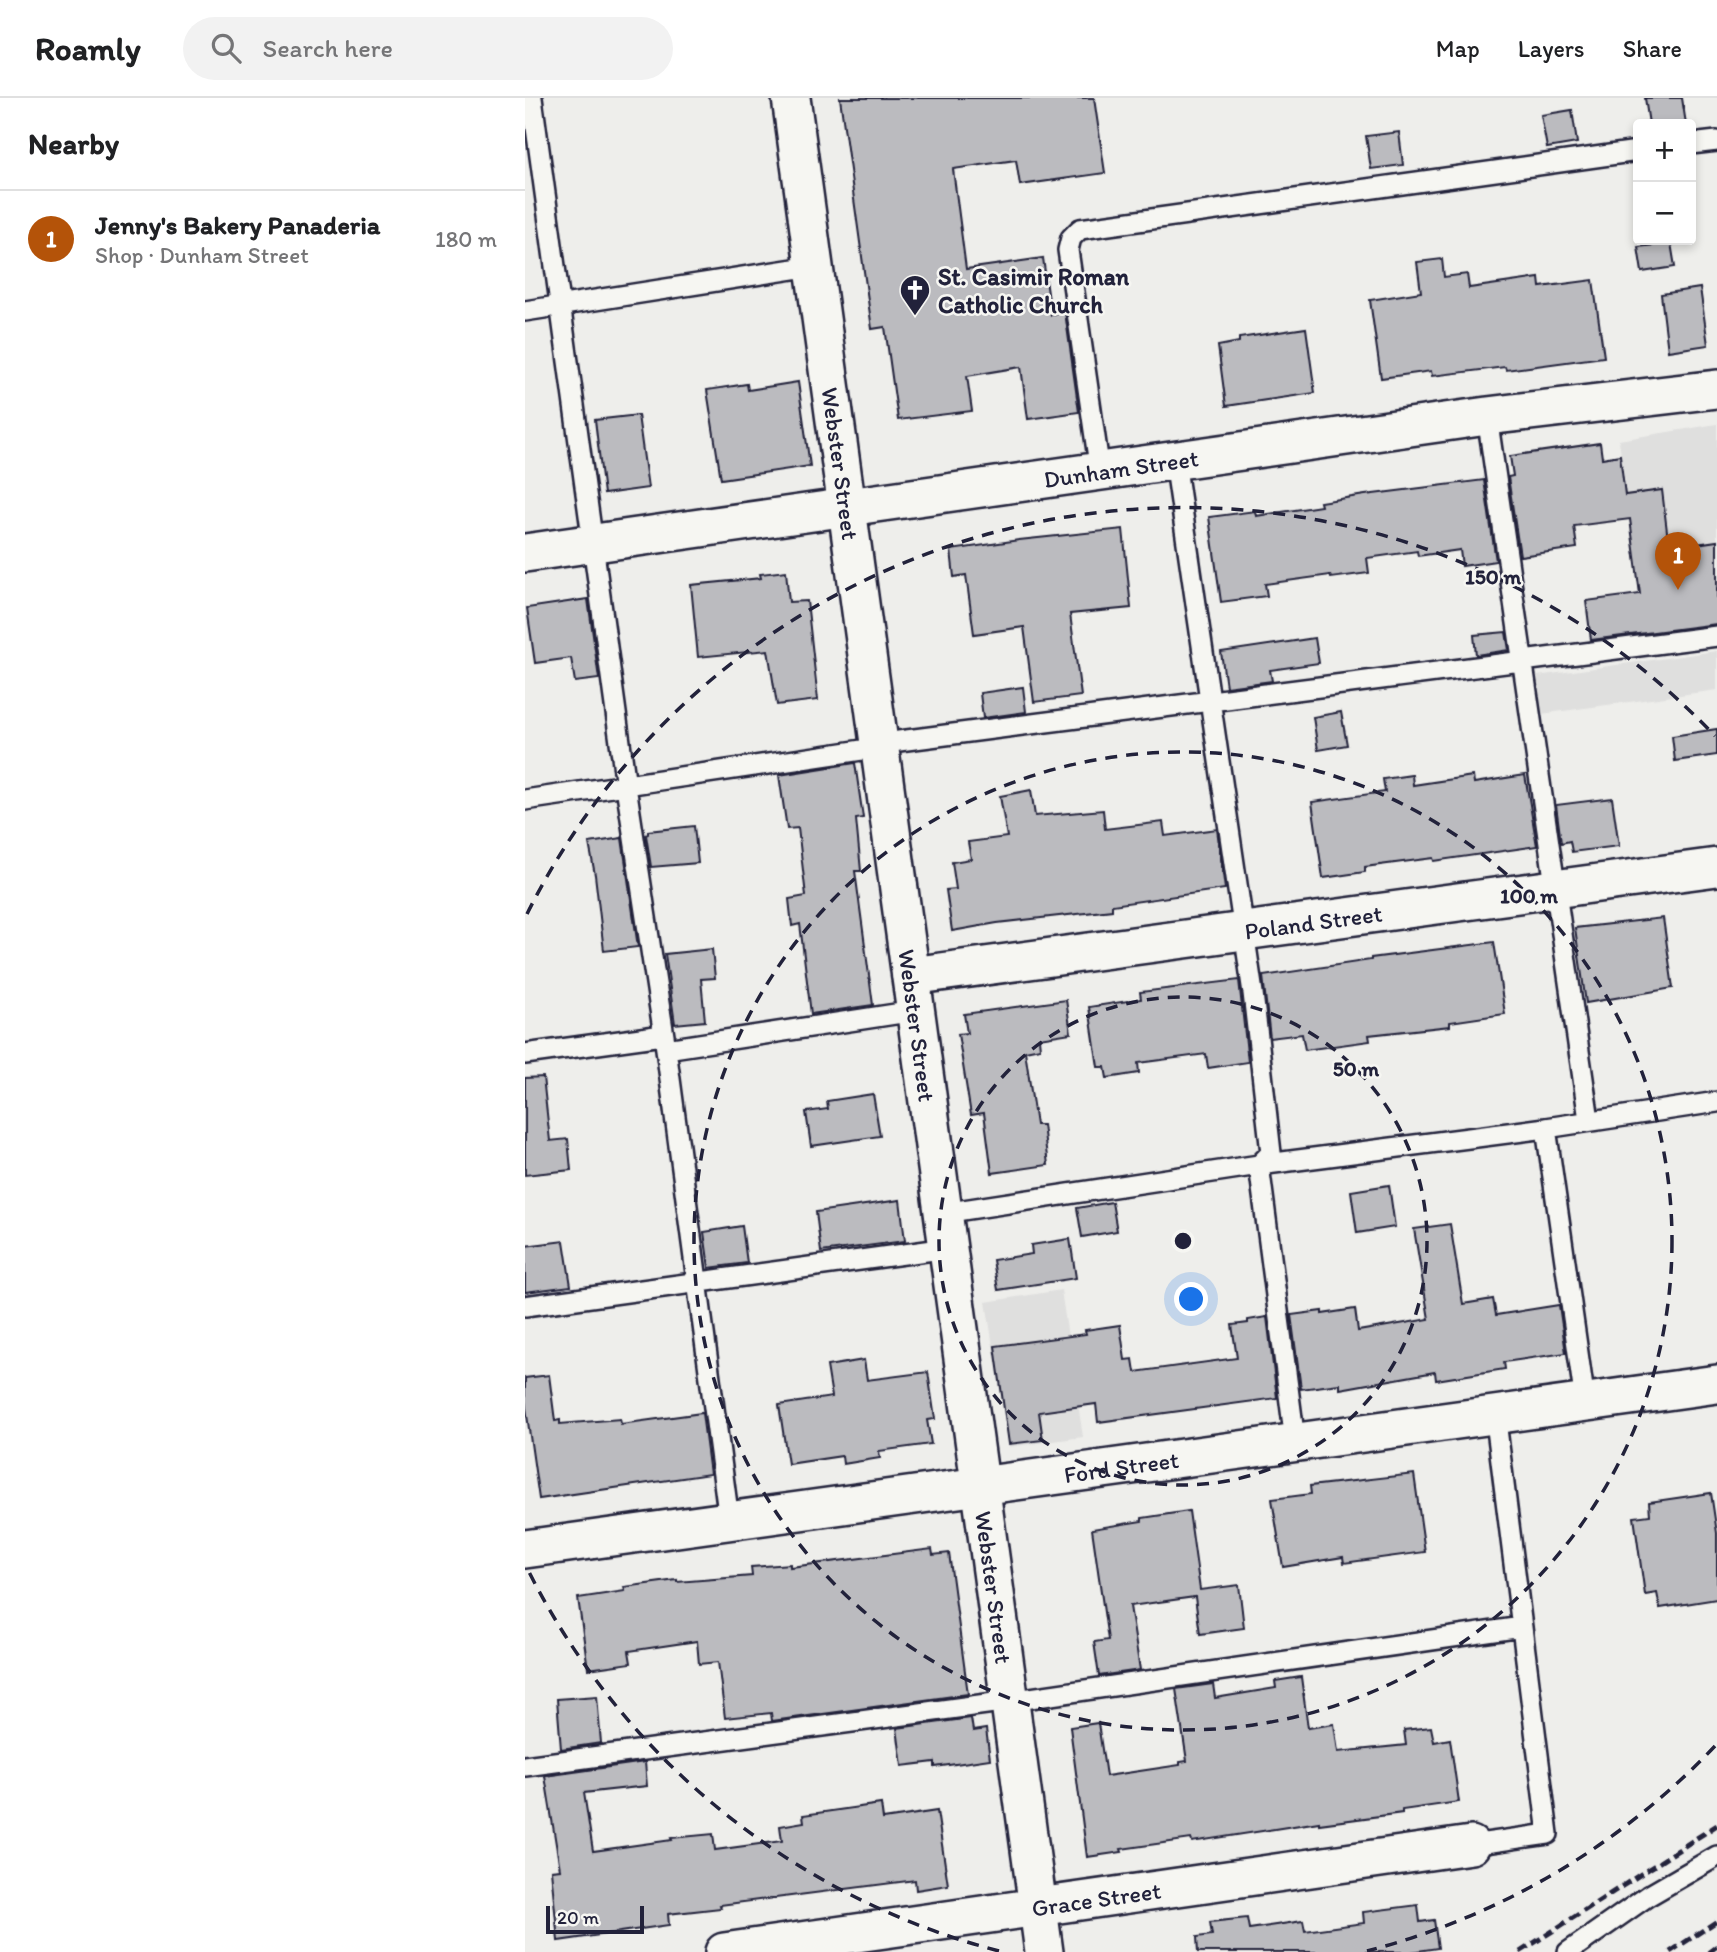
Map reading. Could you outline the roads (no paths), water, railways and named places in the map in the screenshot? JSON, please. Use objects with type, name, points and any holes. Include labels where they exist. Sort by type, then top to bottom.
[{"type":"street","name":"Webster Street","points":[[791,98],[1044,1952]]},
{"type":"street","name":"Dunham Street","points":[[525,554],[1487,416],[1717,388]]},
{"type":"street","name":"Poland Street","points":[[913,993],[1243,931],[1717,867]]},
{"type":"street","name":"Ford Street","points":[[525,1549],[1717,1384]]},
{"type":"street","name":"Grace Street","points":[[724,1952],[1471,1845]]},
{"type":"lane","points":[[532,98],[595,543],[626,786],[665,1042],[729,1520]]},
{"type":"lane","points":[[1696,143],[1717,141]]},
{"type":"lane","points":[[1100,472],[1068,250],[1071,238],[1080,229],[1633,151]]},
{"type":"lane","points":[[525,311],[813,266]]},
{"type":"lane","points":[[1487,416],[1589,1120]]},
{"type":"lane","points":[[1175,461],[1253,993],[1271,1153],[1259,1165]]},
{"type":"lane","points":[[525,800],[879,745],[1717,636]]},
{"type":"lane","points":[[525,1054],[665,1042],[913,993]]},
{"type":"lane","points":[[525,1306],[696,1282],[1259,1165],[1546,1128],[1717,1102]]},
{"type":"lane","points":[[1546,1128],[1585,1402]]},
{"type":"lane","points":[[1259,1165],[1294,1441]]},
{"type":"lane","points":[[1471,1845],[1548,1834],[1495,1413]]},
{"type":"lane","points":[[525,1766],[1009,1701],[1522,1627]]},
{"type":"lane","points":[[1568,1952],[1648,1896],[1717,1856]]},
{"type":"railway","points":[[1520,1952],[1717,1825]]},
{"type":"railway","points":[[1670,1952],[1717,1921]]},
{"type":"railway","points":[[1709,1952],[1717,1946]]},
{"type":"place","name":"St. Casimir Roman Catholic Church","points":[[915,317]]},
{"type":"place","name":"Jenny's Bakery Panaderia","points":[[1678,590]]}]
